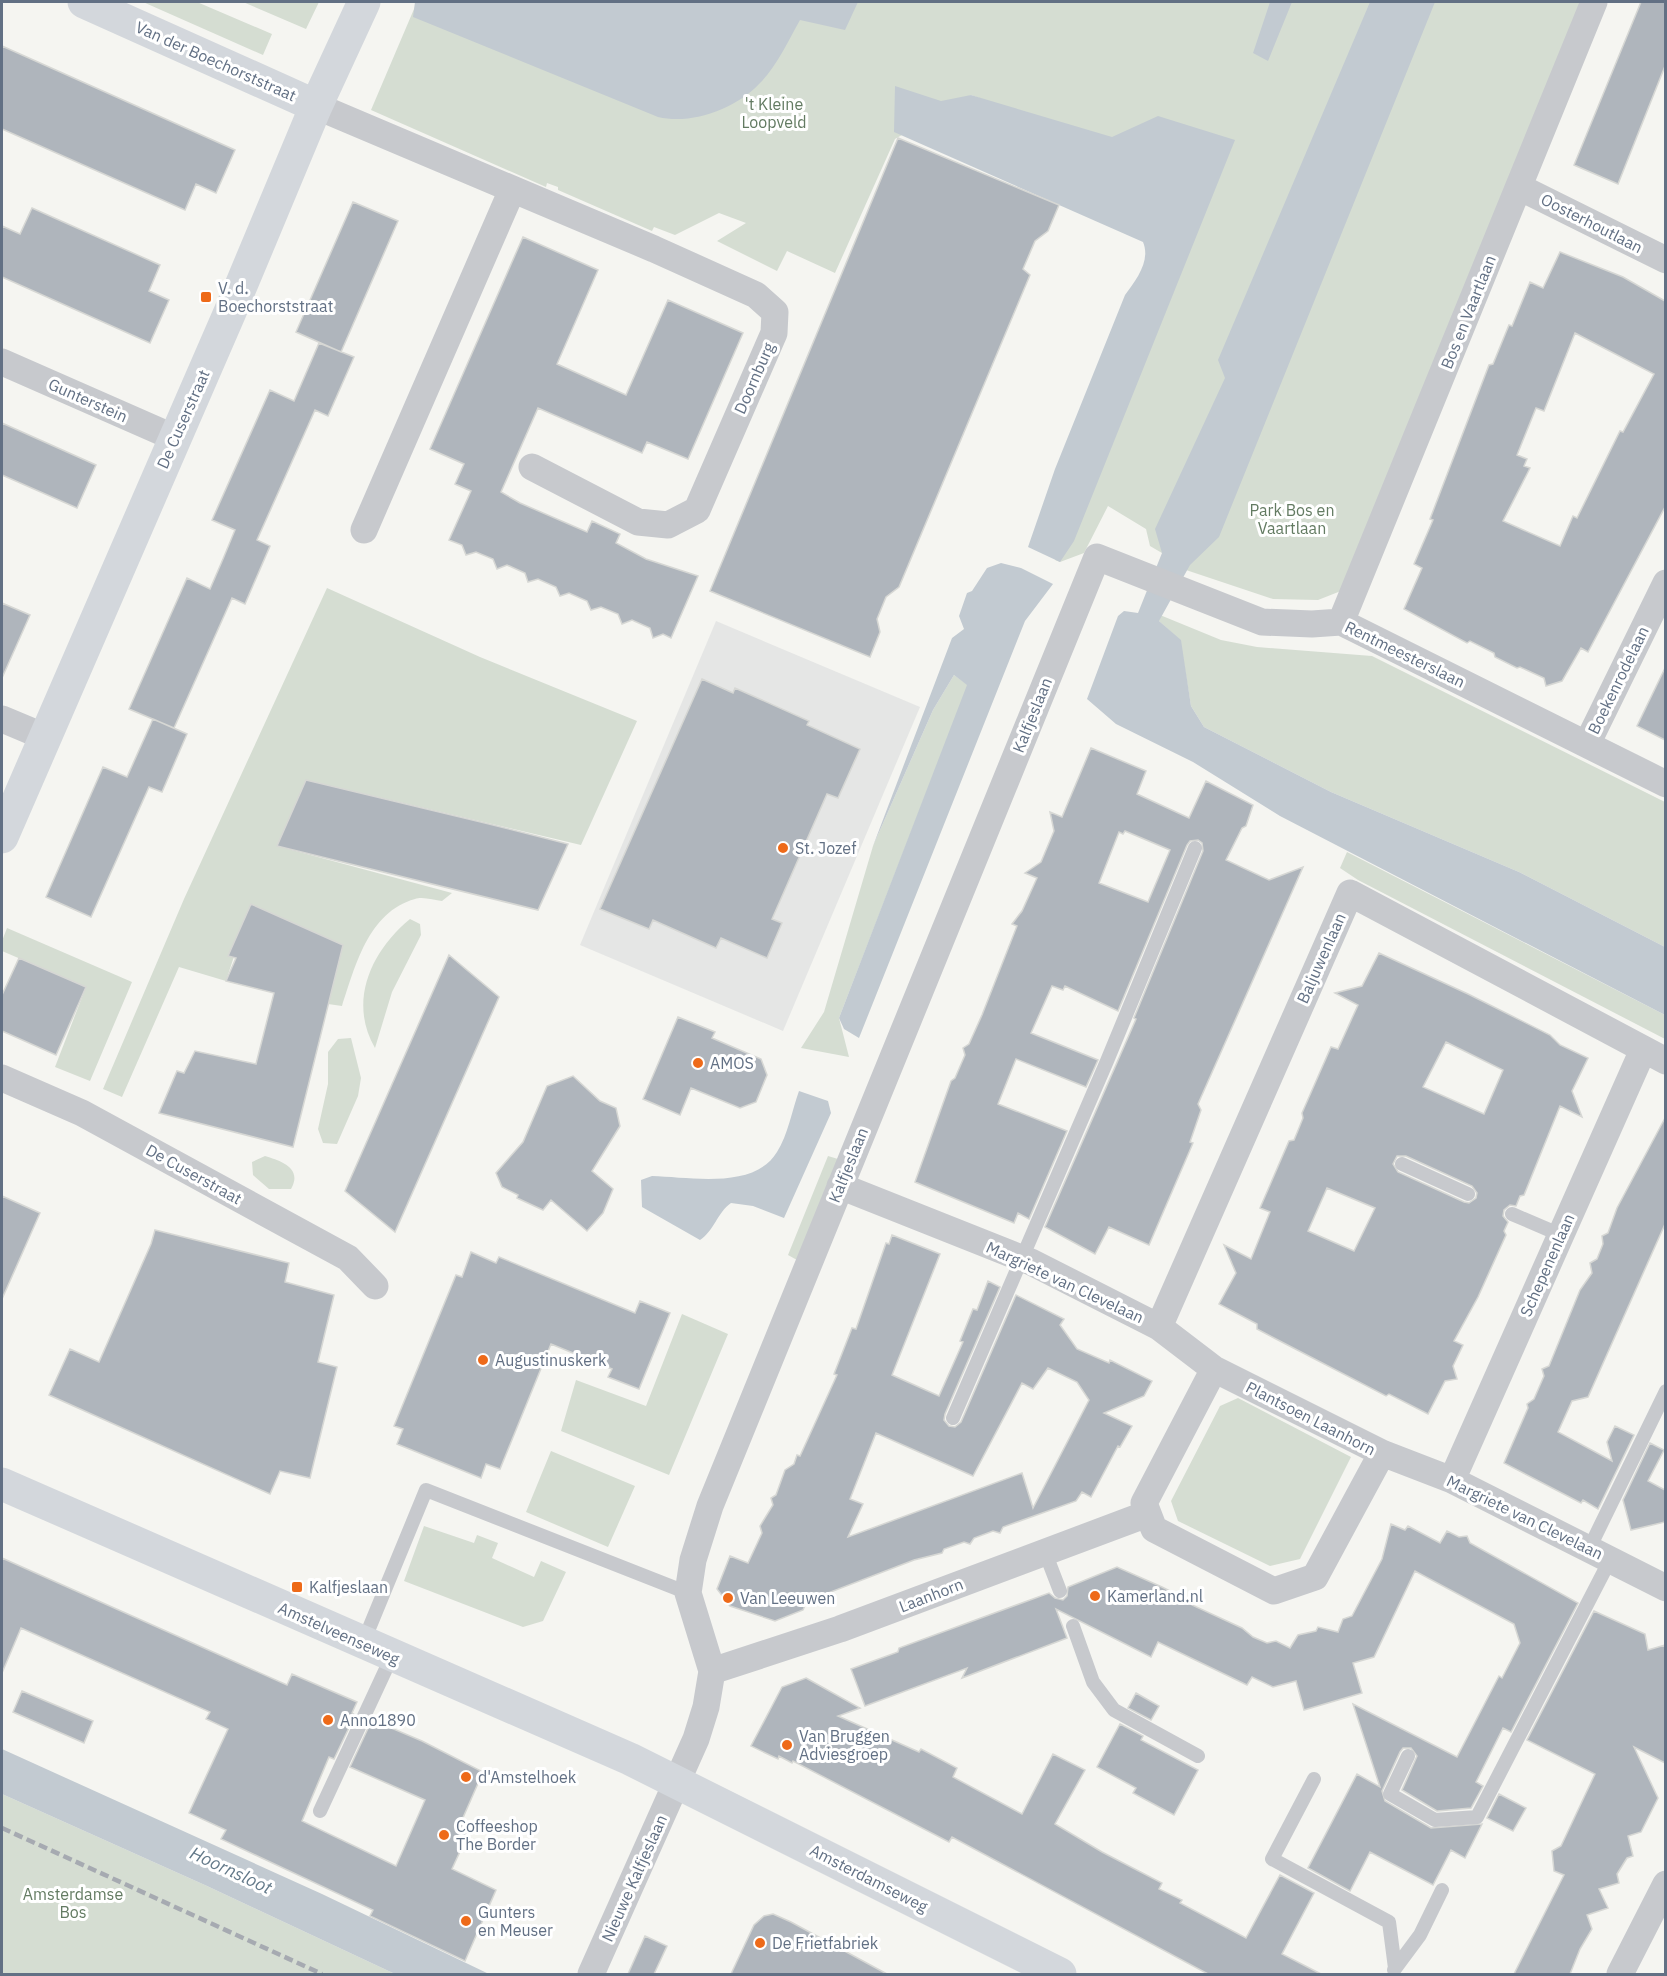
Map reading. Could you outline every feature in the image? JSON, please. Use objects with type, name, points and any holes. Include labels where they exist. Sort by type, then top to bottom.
[{"type":"street","name":"Van der Boechorststraat","points":[[84,2],[316,106]]},
{"type":"street","name":"De Cuserstraat","points":[[2,837],[316,106],[364,2]]},
{"type":"street","name":"Bos en Vaartlaan","points":[[1341,622],[1594,2]]},
{"type":"street","name":"Doornburg","points":[[316,106],[756,295],[775,312],[774,333],[697,510],[668,525],[638,522],[532,467]]},
{"type":"street","name":"Oosterhoutlaan","points":[[1519,187],[1665,260]]},
{"type":"street","points":[[364,530],[512,190]]},
{"type":"street","name":"Gunterstein","points":[[2,362],[175,438]]},
{"type":"street","name":"Rentmeesterslaan","points":[[1097,557],[1262,622],[1312,624],[1341,622],[1665,784]]},
{"type":"street","name":"Kalfjeslaan","points":[[677,1782],[696,1738],[706,1707],[712,1671],[688,1593],[693,1560],[710,1506],[1097,557]]},
{"type":"street","name":"Boekenrodelaan","points":[[1587,744],[1665,583]]},
{"type":"street","points":[[2,719],[45,738]]},
{"type":"street","name":"Baljuwenlaan","points":[[1159,1327],[1350,893],[1654,1056]]},
{"type":"street","name":"Schepenenlaan","points":[[1452,1480],[1561,1235],[1654,1056]]},
{"type":"street","name":"De Cuserstraat","points":[[2,1078],[82,1113],[348,1258],[375,1287]]},
{"type":"street","name":"Margriete van Clevelaan","points":[[840,1186],[1021,1258],[1159,1327],[1215,1369]]},
{"type":"street","points":[[1147,1514],[1144,1503],[1215,1369]]},
{"type":"street","name":"Plantsoen Laanhorn","points":[[1147,1514],[1154,1529],[1274,1591],[1315,1577],[1382,1453],[1215,1369]]},
{"type":"street","name":"Margriete van Clevelaan","points":[[1382,1453],[1452,1480],[1665,1588]]},
{"type":"street","name":"Amstelveenseweg","points":[[2,1484],[677,1782]]},
{"type":"street","name":"Laanhorn","points":[[712,1671],[840,1629],[1147,1514]]},
{"type":"street","name":"Nieuwe Kalfjeslaan","points":[[591,1974],[677,1782]]},
{"type":"street","name":"Amsterdamseweg","points":[[677,1782],[1060,1974]]},
{"type":"street","points":[[1620,1974],[1665,1884]]},
{"type":"lane","points":[[952,1418],[1195,848]]},
{"type":"lane","points":[[1402,1164],[1468,1194]]},
{"type":"lane","points":[[1512,1214],[1561,1235]]},
{"type":"lane","points":[[1408,1756],[1390,1794],[1435,1820],[1477,1817],[1600,1555],[1665,1391]]},
{"type":"lane","points":[[320,1811],[377,1650],[426,1490],[688,1593]]},
{"type":"lane","points":[[1045,1552],[1059,1591]]},
{"type":"lane","points":[[1073,1626],[1093,1682],[1114,1710],[1198,1756]]},
{"type":"lane","points":[[1314,1779],[1272,1859],[1389,1922],[1393,1971]]},
{"type":"lane","points":[[1393,1971],[1420,1935],[1442,1890]]},
{"type":"shaded area","points":[[716,621],[920,707],[783,1031],[580,945]]},
{"type":"green space","points":[[143,2],[197,2],[272,34],[263,55]]},
{"type":"green space","points":[[243,2],[319,2],[306,29]]},
{"type":"green space","name":"'t Kleine Loopveld","points":[[417,2],[1386,2],[1162,553],[1150,546],[1146,529],[1108,506],[1084,553],[1060,562],[1055,560],[1206,180],[971,95],[895,139],[835,273],[787,251],[777,271],[717,241],[746,223],[719,213],[675,235],[654,227],[652,231],[558,190],[558,187],[547,183],[546,187],[371,110]]},
{"type":"green space","name":"Park Bos en Vaartlaan","points":[[1426,2],[1589,2],[1351,587],[1318,600],[1273,599],[1183,569]]},
{"type":"green space","points":[[327,588],[480,657],[637,721],[581,845],[306,780],[277,846],[452,893],[442,901],[415,899],[399,906],[386,916],[375,928],[358,958],[342,1006],[328,1004],[343,945],[251,904],[226,981],[179,967],[122,1097],[103,1089],[184,899]]},
{"type":"green space","points":[[1160,615],[1221,640],[1257,647],[1372,656],[1665,802],[1665,947],[1519,872],[1331,792],[1204,727],[1191,706],[1180,640],[1159,621]]},
{"type":"green space","points":[[954,675],[968,685],[839,1018],[849,1057],[801,1048],[824,1012],[873,846],[933,710]]},
{"type":"green space","points":[[1347,852],[1665,1015],[1665,1039],[1358,880],[1340,868]]},
{"type":"green space","points":[[410,919],[420,924],[421,935],[392,992],[375,1048],[367,1031],[364,1013],[364,995],[368,978],[384,946]]},
{"type":"green space","points":[[7,928],[132,982],[90,1081],[55,1067],[86,987],[2,951],[2,941]]},
{"type":"green space","points":[[351,1038],[361,1078],[358,1096],[337,1144],[323,1143],[318,1129],[328,1084],[328,1052],[338,1039]]},
{"type":"green space","points":[[265,1156],[278,1160],[292,1171],[294,1182],[291,1189],[269,1189],[253,1175],[252,1162]]},
{"type":"green space","points":[[828,1156],[838,1159],[797,1260],[788,1255]]},
{"type":"green space","points":[[682,1314],[728,1334],[669,1475],[561,1431],[576,1380],[646,1406]]},
{"type":"green space","points":[[1238,1398],[1351,1457],[1300,1559],[1270,1566],[1178,1521],[1171,1501],[1220,1406]]},
{"type":"green space","points":[[551,1451],[635,1486],[608,1547],[526,1512]]},
{"type":"green space","points":[[424,1526],[474,1543],[477,1535],[498,1543],[492,1558],[534,1577],[541,1561],[566,1572],[543,1621],[523,1627],[404,1581]]},
{"type":"green space","name":"Amsterdamse Bos","points":[[2,1794],[207,1886],[395,1974],[2,1974]]},
{"type":"water","points":[[415,2],[858,2],[845,30],[800,20],[772,69],[760,83],[739,100],[699,117],[671,119],[658,117],[413,17]]},
{"type":"water","points":[[1270,2],[1292,2],[1268,61],[1253,53]]},
{"type":"water","points":[[1370,2],[1435,2],[1219,537],[1190,565],[1159,621],[1181,640],[1191,706],[1204,727],[1331,792],[1519,872],[1665,947],[1665,1015],[1280,816],[1193,762],[1116,724],[1087,699],[1118,616],[1124,611],[1138,613],[1162,553],[1155,529],[1225,378],[1218,360]]},
{"type":"water","points":[[895,86],[941,101],[971,95],[1112,137],[1158,116],[1235,140],[1074,541],[1060,562],[1028,547],[1055,469],[1125,295],[1138,277],[1144,263],[1143,242],[894,132]]},
{"type":"water","points":[[1001,563],[1021,568],[1053,584],[1025,621],[859,1038],[844,1029],[839,1018],[967,685],[954,675],[933,710],[873,846],[952,638],[964,629],[959,616],[967,593],[972,591],[987,568]]},
{"type":"water","points":[[799,1091],[828,1101],[831,1113],[784,1218],[753,1206],[731,1203],[700,1240],[642,1207],[641,1180],[652,1176],[720,1179],[753,1172],[767,1164],[777,1152],[784,1138]]},
{"type":"water","name":"Hoornsloot","points":[[2,1749],[322,1894],[489,1974],[395,1974],[2,1794]]},
{"type":"building","points":[[1641,2],[1665,2],[1665,66],[1618,184],[1574,165]]},
{"type":"building","points":[[2,46],[235,150],[216,193],[196,184],[185,210],[2,129]]},
{"type":"building","points":[[898,138],[1059,205],[1048,231],[1035,241],[1023,269],[1030,275],[899,587],[886,597],[877,619],[880,632],[870,657],[710,591]]},
{"type":"building","points":[[353,202],[398,221],[341,352],[296,332]]},
{"type":"building","points":[[32,208],[160,265],[149,291],[169,300],[150,343],[2,277],[2,226],[20,234]]},
{"type":"building","points":[[523,237],[598,270],[557,364],[626,395],[668,300],[743,333],[688,459],[647,442],[642,453],[538,408],[501,492],[520,503],[587,532],[592,521],[620,534],[616,543],[646,559],[698,576],[671,638],[663,634],[653,638],[650,628],[632,620],[622,624],[618,614],[601,607],[591,610],[587,601],[569,593],[560,596],[556,587],[538,579],[528,582],[525,573],[507,565],[497,569],[493,559],[476,552],[466,555],[462,545],[449,540],[471,491],[455,484],[464,464],[430,449]]},
{"type":"building","points":[[1560,252],[1623,277],[1665,301],[1665,507],[1588,652],[1581,648],[1562,681],[1546,686],[1544,678],[1520,667],[1517,668],[1495,657],[1494,653],[1470,641],[1467,643],[1404,609],[1422,568],[1414,564],[1433,520],[1430,519],[1489,365],[1493,364],[1509,325],[1512,326],[1530,282],[1543,288]],"holes":[[[1575,333],[1654,374],[1623,432],[1620,431],[1577,518],[1573,516],[1560,546],[1503,521],[1530,468],[1524,466],[1527,459],[1517,455],[1536,408],[1544,411]]]},
{"type":"building","points":[[319,343],[354,357],[328,416],[315,410],[257,540],[270,546],[245,604],[232,598],[174,728],[129,709],[187,578],[210,589],[235,530],[212,520],[270,390],[294,401]]},
{"type":"building","points":[[2,423],[96,465],[77,508],[2,475]]},
{"type":"building","points":[[2,603],[30,615],[2,678]]},
{"type":"building","points":[[1665,668],[1665,740],[1637,726]]},
{"type":"building","points":[[702,679],[733,693],[735,688],[809,721],[807,725],[860,749],[838,798],[827,794],[772,919],[782,923],[767,958],[721,938],[716,948],[653,920],[649,929],[600,909]]},
{"type":"building","points":[[153,719],[187,734],[162,792],[149,787],[91,917],[46,897],[103,767],[127,777]]},
{"type":"building","points":[[1091,748],[1146,771],[1137,794],[1189,818],[1206,781],[1253,805],[1246,826],[1242,828],[1226,860],[1269,880],[1303,867],[1198,1104],[1201,1110],[1190,1142],[1193,1143],[1149,1245],[1109,1227],[1095,1254],[1045,1227],[1136,1019],[1134,1018],[1203,851],[1202,843],[1198,840],[1190,841],[1187,845],[1118,1011],[1065,986],[1063,990],[1052,986],[1031,1033],[1098,1060],[1086,1087],[1016,1059],[998,1104],[1067,1131],[1029,1219],[1018,1213],[1014,1223],[915,1182],[951,1081],[955,1078],[965,1055],[963,1048],[969,1044],[982,1015],[1017,926],[1012,924],[1022,911],[1037,878],[1025,873],[1041,862],[1054,831],[1050,812],[1062,817]],"holes":[[[1125,831],[1170,850],[1148,902],[1099,883],[1119,832],[1123,834]]]},
{"type":"building","points":[[306,780],[568,844],[538,910],[277,846]]},
{"type":"building","points":[[251,904],[343,945],[293,1147],[159,1113],[177,1071],[184,1073],[195,1051],[256,1064],[274,993],[226,981],[236,958],[228,956]]},
{"type":"building","points":[[1379,953],[1550,1035],[1560,1045],[1588,1058],[1572,1091],[1582,1117],[1560,1106],[1524,1195],[1520,1196],[1516,1206],[1510,1205],[1504,1210],[1503,1216],[1508,1222],[1504,1231],[1506,1235],[1478,1297],[1454,1341],[1463,1345],[1453,1366],[1457,1379],[1445,1381],[1428,1414],[1389,1394],[1386,1396],[1257,1329],[1257,1324],[1219,1304],[1236,1273],[1224,1245],[1251,1259],[1270,1212],[1260,1208],[1289,1141],[1294,1140],[1303,1118],[1302,1113],[1331,1047],[1338,1049],[1358,1005],[1335,993],[1362,986]],"holes":[[[1446,1042],[1503,1070],[1484,1114],[1423,1087]],[[1397,1156],[1406,1156],[1472,1186],[1477,1193],[1476,1198],[1469,1203],[1464,1202],[1398,1172],[1393,1164]],[[1327,1188],[1375,1208],[1354,1251],[1308,1231]]]},
{"type":"building","points":[[449,955],[499,997],[395,1232],[345,1191]]},
{"type":"building","points":[[19,958],[86,987],[56,1055],[2,1031],[2,995]]},
{"type":"building","points":[[678,1017],[715,1032],[712,1038],[761,1059],[767,1075],[756,1102],[740,1108],[691,1088],[680,1115],[643,1099]]},
{"type":"building","points":[[573,1076],[600,1101],[616,1108],[620,1126],[592,1171],[613,1189],[603,1213],[587,1231],[551,1200],[543,1210],[517,1198],[518,1195],[502,1187],[496,1173],[523,1142],[547,1086]]},
{"type":"building","points":[[1665,1118],[1665,1224],[1588,1397],[1572,1401],[1558,1432],[1612,1461],[1607,1442],[1615,1426],[1634,1435],[1598,1509],[1583,1500],[1581,1503],[1504,1463],[1528,1408],[1527,1404],[1534,1399],[1544,1376],[1542,1369],[1549,1366],[1580,1290],[1592,1273],[1590,1263],[1597,1259],[1603,1244],[1602,1236],[1608,1233],[1617,1208]]},
{"type":"building","points":[[2,1196],[40,1213],[2,1299]]},
{"type":"building","points":[[155,1230],[289,1263],[285,1282],[334,1295],[318,1362],[337,1367],[310,1478],[280,1471],[270,1494],[49,1395],[70,1349],[99,1362]]},
{"type":"building","points":[[892,1235],[940,1254],[892,1375],[939,1396],[963,1342],[960,1341],[973,1309],[977,1310],[988,1281],[1000,1287],[945,1414],[944,1420],[949,1426],[955,1427],[961,1422],[1016,1295],[1064,1319],[1060,1325],[1077,1349],[1109,1363],[1110,1360],[1152,1381],[1144,1396],[1104,1413],[1132,1426],[1120,1447],[1118,1446],[1091,1497],[1082,1492],[1076,1501],[1003,1527],[1000,1533],[993,1531],[974,1538],[970,1544],[964,1542],[944,1549],[942,1553],[914,1560],[807,1601],[803,1610],[775,1621],[730,1606],[717,1589],[730,1556],[748,1563],[762,1533],[760,1526],[773,1505],[771,1498],[776,1495],[785,1470],[794,1464],[797,1455],[800,1456],[837,1375],[834,1374],[852,1328],[856,1329],[886,1243],[889,1244]],"holes":[[[1048,1368],[1077,1382],[1089,1400],[1033,1508],[1022,1473],[848,1537],[863,1504],[850,1499],[876,1433],[973,1476],[1022,1383],[1033,1389]]]},
{"type":"building","name":"Augustinuskerk","points":[[471,1252],[496,1263],[499,1257],[635,1313],[640,1301],[670,1313],[639,1389],[608,1377],[612,1369],[551,1344],[500,1469],[486,1464],[481,1478],[397,1444],[403,1429],[394,1426],[456,1275],[462,1277]]},
{"type":"building","points":[[1650,1443],[1664,1450],[1648,1481],[1665,1490],[1665,1522],[1631,1530],[1623,1500]]},
{"type":"building","points":[[1391,1524],[1405,1530],[1408,1526],[1440,1543],[1447,1531],[1459,1537],[1467,1536],[1470,1543],[1578,1603],[1511,1732],[1503,1728],[1476,1782],[1483,1786],[1471,1808],[1437,1811],[1402,1790],[1417,1756],[1411,1748],[1403,1748],[1400,1752],[1382,1791],[1385,1801],[1431,1828],[1482,1824],[1465,1858],[1451,1850],[1433,1885],[1370,1852],[1350,1891],[1308,1868],[1357,1774],[1380,1787],[1353,1704],[1457,1757],[1499,1676],[1502,1678],[1520,1643],[1514,1624],[1415,1571],[1374,1657],[1353,1663],[1362,1693],[1304,1710],[1296,1681],[1273,1687],[1252,1677],[1247,1685],[1158,1642],[1151,1657],[1056,1609],[1067,1638],[962,1678],[967,1668],[865,1706],[851,1669],[898,1652],[899,1648],[1049,1593],[1063,1600],[1067,1596],[1068,1587],[1117,1567],[1190,1601],[1192,1605],[1242,1628],[1253,1637],[1267,1643],[1276,1641],[1290,1648],[1298,1635],[1316,1631],[1318,1627],[1338,1632],[1343,1619],[1352,1616],[1382,1559]]},
{"type":"building","points":[[2,1558],[287,1685],[292,1674],[357,1702],[352,1713],[355,1715],[334,1759],[329,1757],[302,1821],[396,1866],[425,1800],[350,1767],[371,1722],[422,1741],[483,1772],[462,1820],[468,1823],[464,1832],[468,1834],[452,1869],[496,1890],[465,1961],[370,1916],[373,1910],[221,1839],[226,1830],[189,1813],[228,1729],[206,1719],[210,1712],[21,1628],[2,1673]]},
{"type":"building","points":[[1594,1611],[1645,1634],[1648,1650],[1665,1645],[1665,1763],[1634,1747],[1658,1798],[1641,1832],[1628,1836],[1633,1856],[1627,1858],[1617,1874],[1619,1883],[1599,1889],[1608,1908],[1587,1915],[1592,1929],[1580,1949],[1570,1974],[1514,1974],[1564,1875],[1554,1871],[1552,1851],[1561,1846],[1595,1774],[1527,1740]]},
{"type":"building","points":[[806,1678],[860,1708],[838,1716],[919,1752],[921,1749],[957,1768],[953,1777],[1022,1814],[1053,1754],[1085,1770],[1055,1824],[1102,1852],[1162,1883],[1159,1889],[1182,1900],[1180,1903],[1246,1938],[1280,1875],[1314,1893],[1282,1954],[1321,1974],[1208,1974],[952,1837],[949,1842],[793,1761],[792,1763],[779,1756],[778,1759],[751,1746],[782,1687]]},
{"type":"building","points":[[22,1691],[93,1721],[84,1743],[13,1712]]},
{"type":"building","points":[[1136,1693],[1159,1706],[1151,1720],[1128,1708]]},
{"type":"building","points":[[1120,1724],[1143,1736],[1141,1740],[1198,1770],[1174,1815],[1133,1793],[1136,1788],[1097,1767]]},
{"type":"building","points":[[1499,1794],[1526,1808],[1513,1831],[1487,1818]]},
{"type":"building","points":[[773,1914],[887,1974],[731,1974],[754,1925],[764,1916]]},
{"type":"building","points":[[645,1936],[667,1946],[654,1974],[628,1974]]},
{"type":"railway","points":[[2,1828],[322,1974]]},
{"type":"place","name":"V. d. Boechorststraat","points":[[206,297]]},
{"type":"place","name":"St. Jozef","points":[[783,848]]},
{"type":"place","name":"AMOS","points":[[698,1063]]},
{"type":"place","name":"Augustinuskerk","points":[[483,1360]]},
{"type":"place","name":"Kalfjeslaan","points":[[297,1587]]},
{"type":"place","name":"Kamerland.nl","points":[[1095,1596]]},
{"type":"place","name":"Van Leeuwen","points":[[728,1598]]},
{"type":"place","name":"Anno1890","points":[[328,1720]]},
{"type":"place","name":"Van Bruggen Adviesgroep","points":[[787,1745]]},
{"type":"place","name":"d'Amstelhoek","points":[[466,1777]]},
{"type":"place","name":"Coffeeshop The Border","points":[[444,1835]]},
{"type":"place","name":"Gunters en Meuser","points":[[466,1921]]},
{"type":"place","name":"De Frietfabriek","points":[[760,1943]]}]
